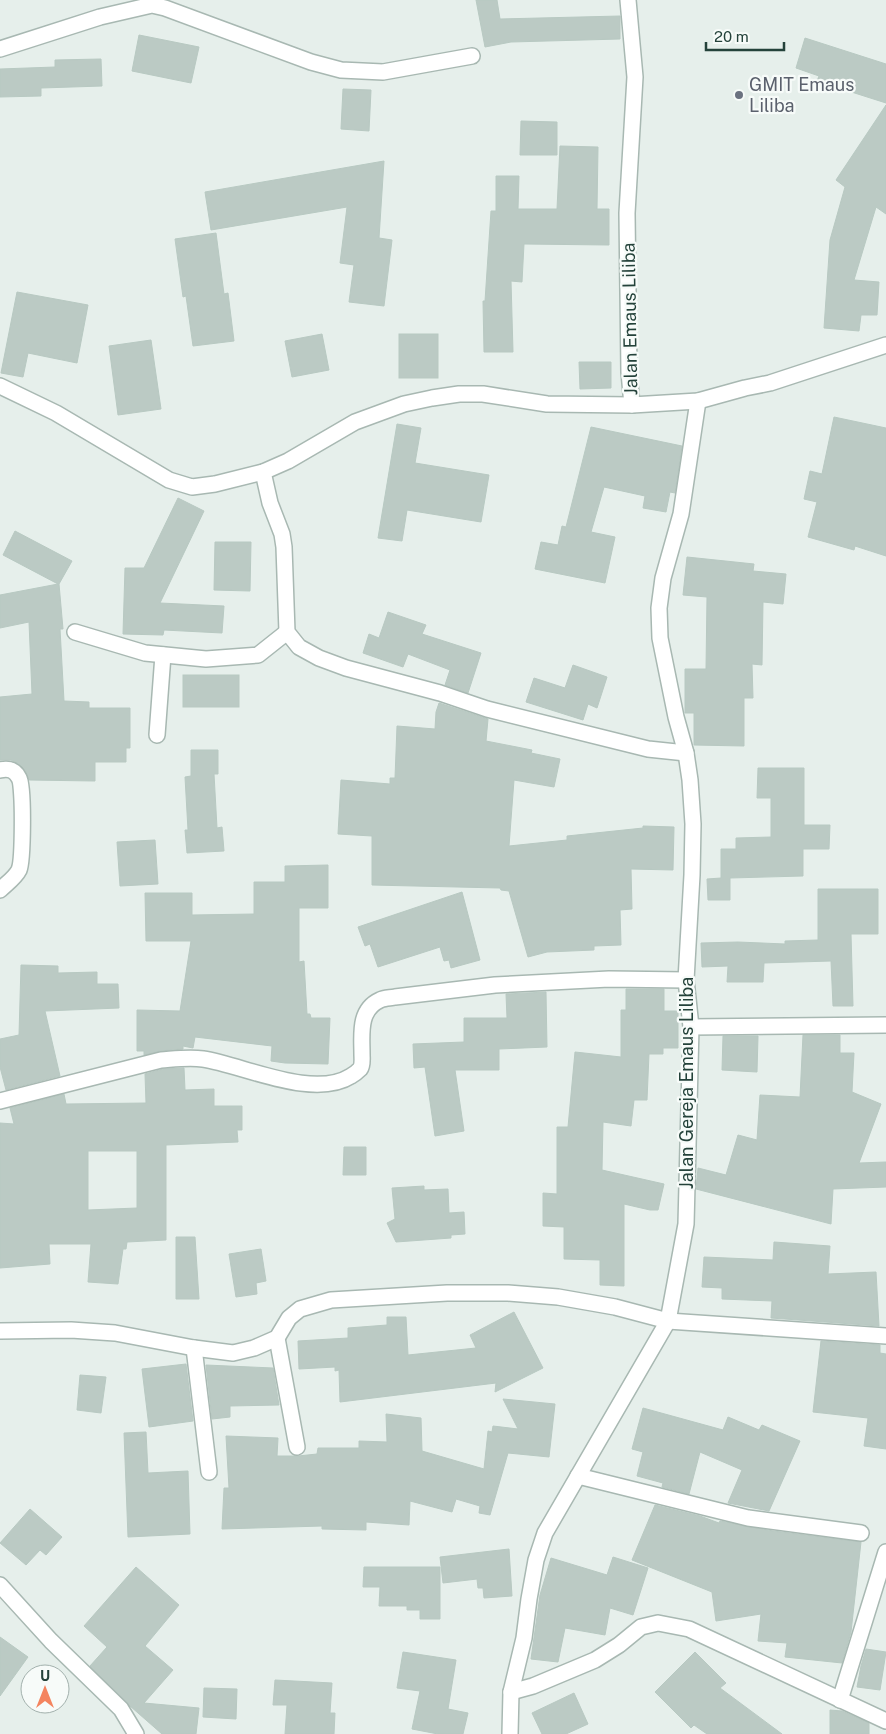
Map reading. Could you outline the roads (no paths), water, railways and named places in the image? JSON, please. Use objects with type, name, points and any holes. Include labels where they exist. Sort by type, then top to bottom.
[{"type":"street","name":"Jalan Emaus Liliba","points":[[628,0],[635,77],[627,213],[629,372],[632,405],[698,401],[770,383],[886,344]]},
{"type":"street","points":[[0,49],[100,16],[152,5],[165,8],[311,62],[341,70],[383,72],[472,56]]},
{"type":"street","points":[[0,386],[56,413],[169,480],[192,487],[215,484],[263,472],[288,461],[354,422],[404,404],[432,398],[459,394],[483,394],[547,404],[632,405]]},
{"type":"street","name":"Jalan Gereja Emaus Liliba","points":[[510,1734],[511,1692],[524,1638],[536,1560],[545,1533],[668,1321],[686,1224],[691,1028],[686,980],[693,824],[686,752],[676,716],[660,638],[659,608],[663,578],[681,514],[698,401]]},
{"type":"street","points":[[263,472],[270,503],[283,540],[287,632],[299,648],[346,668],[440,693],[487,709],[648,749],[686,752]]},
{"type":"street","points":[[75,632],[145,653],[206,659],[258,655],[287,632]]},
{"type":"street","points":[[157,735],[163,655]]},
{"type":"street","points":[[0,770],[10,769],[15,772],[20,780],[22,842],[19,870],[0,890]]},
{"type":"street","points":[[0,1101],[161,1060],[182,1058],[201,1058],[230,1064],[282,1081],[310,1084],[335,1083],[350,1077],[360,1069],[362,1061],[362,1024],[365,1015],[380,1000],[505,985],[609,979],[686,980]]},
{"type":"street","points":[[691,1028],[886,1024]]},
{"type":"street","points":[[0,1331],[71,1330],[115,1333],[194,1348],[233,1353],[254,1348],[277,1338],[289,1318],[300,1309],[331,1300],[447,1293],[508,1293],[558,1297],[615,1307],[668,1321],[886,1336]]},
{"type":"street","points":[[277,1338],[297,1447]]},
{"type":"street","points":[[194,1348],[209,1472]]},
{"type":"street","points":[[578,1476],[748,1518],[862,1533]]},
{"type":"street","points":[[840,1700],[886,1552]]},
{"type":"street","points":[[0,1586],[51,1641],[121,1709],[136,1734]]},
{"type":"street","points":[[511,1692],[533,1686],[595,1660],[619,1645],[641,1627],[658,1623],[689,1629],[886,1721]]},
{"type":"place","name":"GMIT Emaus Liliba","points":[[739,95]]}]
